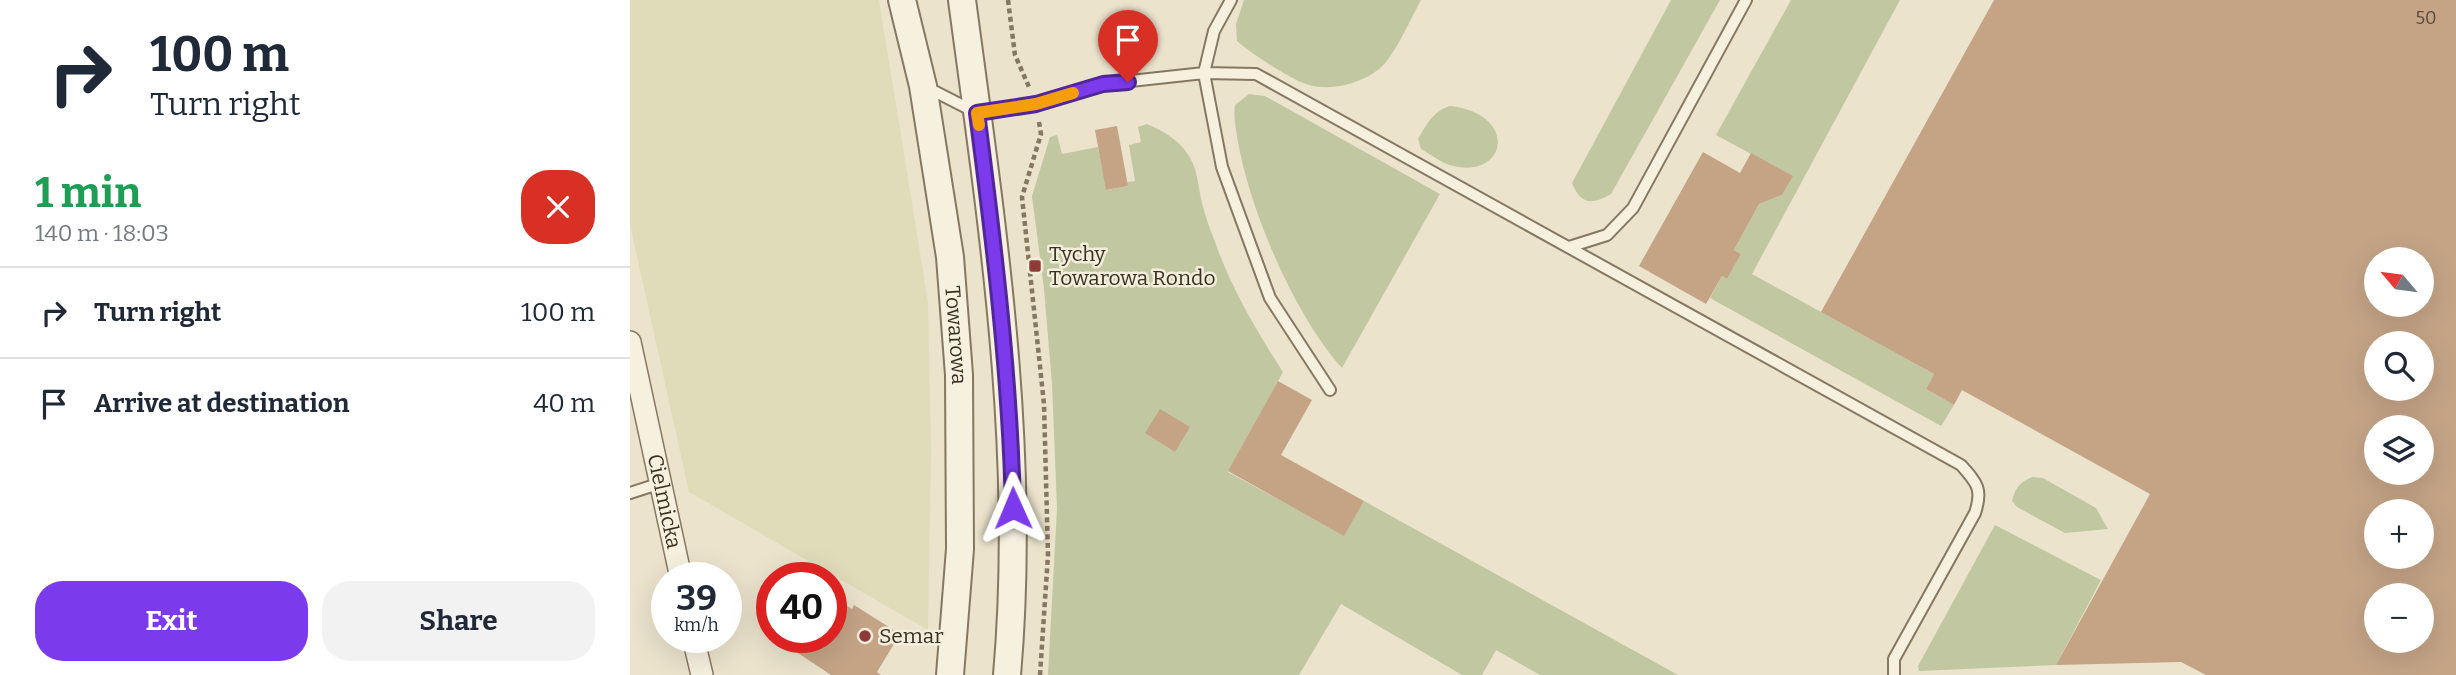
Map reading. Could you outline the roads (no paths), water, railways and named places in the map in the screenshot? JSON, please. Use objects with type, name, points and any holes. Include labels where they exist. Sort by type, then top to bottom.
[{"type":"street","name":"Towarowa","points":[[902,0],[923,86],[950,257],[959,374],[960,549],[950,675]]},
{"type":"street","points":[[962,0],[997,267],[1007,376],[1013,551],[1007,675]]},
{"type":"street","name":"Cielmicka","points":[[630,342],[677,562]]},
{"type":"street","points":[[697,653],[702,675]]},
{"type":"lane","points":[[1231,0],[1214,30],[1204,73],[1222,167],[1270,298],[1330,390]]},
{"type":"lane","points":[[1569,247],[1607,234],[1633,208],[1746,0]]},
{"type":"lane","points":[[923,86],[977,113],[1036,104],[1103,84],[1204,73],[1256,74],[1961,465],[1974,479],[1980,497],[1975,513],[1894,659],[1894,675]]},
{"type":"lane","points":[[630,493],[660,483]]},
{"type":"place","name":"Tychy Towarowa Rondo","points":[[1035,266]]},
{"type":"place","name":"Semar","points":[[865,636]]}]
